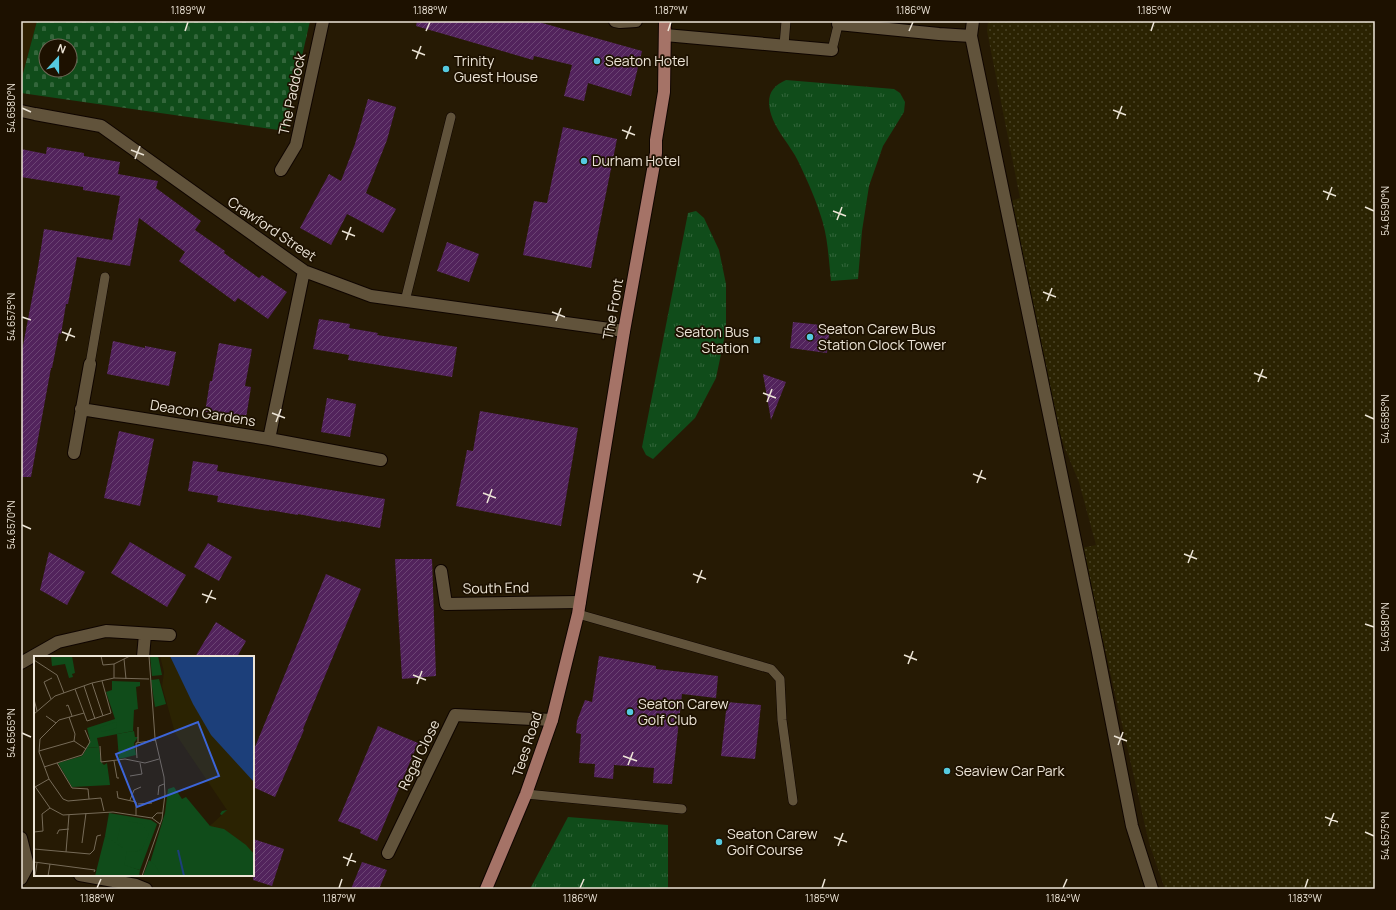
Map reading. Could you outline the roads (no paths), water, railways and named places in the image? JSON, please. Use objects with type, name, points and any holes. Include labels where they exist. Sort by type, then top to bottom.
[{"type":"main road","name":"The Front","points":[[579,608],[624,331],[656,153],[656,140],[664,92],[665,21]]},
{"type":"main road","name":"Tees Road","points":[[486,889],[526,794],[552,720],[579,608]]},
{"type":"street","name":"The Paddock","points":[[281,170],[296,145],[323,21]]},
{"type":"street","points":[[614,21],[636,21]]},
{"type":"street","points":[[972,21],[971,36],[1097,647],[1132,826],[1152,889]]},
{"type":"street","points":[[838,23],[971,36]]},
{"type":"street","points":[[665,35],[832,50]]},
{"type":"street","name":"Crawford Street","points":[[21,110],[101,126],[304,271],[371,296],[624,331]]},
{"type":"street","name":"Deacon Gardens","points":[[81,408],[268,439],[304,271]]},
{"type":"street","points":[[74,453],[90,364]]},
{"type":"street","points":[[268,439],[381,460]]},
{"type":"street","name":"South End","points":[[441,571],[446,604],[579,608]]},
{"type":"street","points":[[21,663],[58,642],[106,631],[170,636]]},
{"type":"street","points":[[143,656],[145,634]]},
{"type":"street","name":"Regal Close","points":[[388,853],[455,715],[552,720]]},
{"type":"street","points":[[21,838],[32,867],[21,879]]},
{"type":"street","points":[[86,876],[136,885],[146,889]]},
{"type":"lane","points":[[784,45],[786,21]]},
{"type":"lane","points":[[832,50],[838,23]]},
{"type":"lane","points":[[405,301],[451,117]]},
{"type":"lane","points":[[90,364],[105,277]]},
{"type":"lane","points":[[579,608],[771,669],[780,679],[782,720],[793,801]]},
{"type":"lane","points":[[526,794],[682,809]]},
{"type":"place","name":"Seaton Hotel","points":[[597,61]]},
{"type":"place","name":"Trinity Guest House","points":[[446,69]]},
{"type":"place","name":"Durham Hotel","points":[[584,161]]},
{"type":"place","name":"Seaton Carew Bus Station Clock Tower","points":[[810,337]]},
{"type":"place","name":"Seaton Bus Station","points":[[757,340]]},
{"type":"place","name":"Seaton Carew Golf Club","points":[[630,712]]},
{"type":"place","name":"Seaview Car Park","points":[[947,771]]},
{"type":"place","name":"Seaton Carew Golf Course","points":[[719,842]]}]
